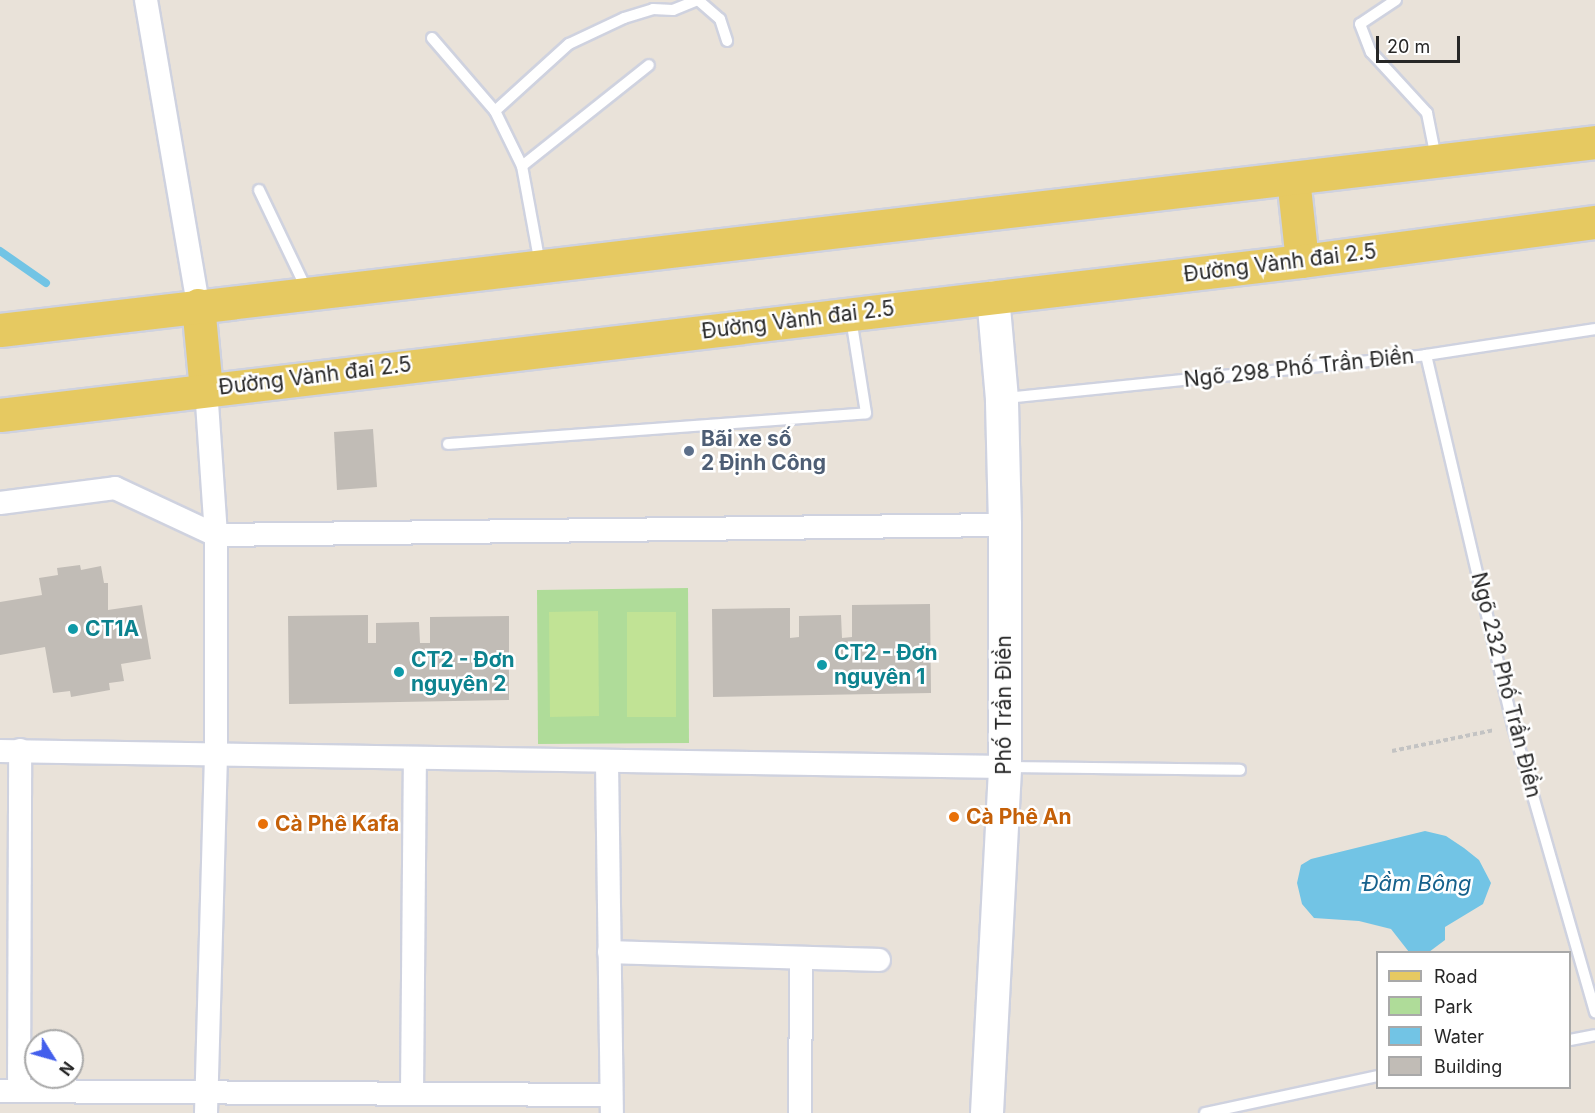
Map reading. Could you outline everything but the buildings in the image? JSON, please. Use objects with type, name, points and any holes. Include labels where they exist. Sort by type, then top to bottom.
[{"type":"main road","points":[[0,330],[1595,142]]},
{"type":"main road","points":[[1293,178],[1302,261]]},
{"type":"main road","name":"Đường Vành đai 2.5","points":[[0,415],[1302,261],[1595,222]]},
{"type":"main road","points":[[198,305],[206,389]]},
{"type":"street","points":[[146,0],[198,305]]},
{"type":"street","name":"Phố Trần Điền","points":[[987,1113],[1005,767],[1005,525],[1002,399],[993,297]]},
{"type":"street","points":[[206,389],[216,535],[216,755],[206,1102]]},
{"type":"street","points":[[0,503],[115,488],[216,535],[1005,525]]},
{"type":"street","points":[[607,762],[611,1104],[412,1093],[206,1102],[10,1091],[10,751],[1005,767]]},
{"type":"street","points":[[412,1093],[415,758]]},
{"type":"street","points":[[609,952],[879,960]]},
{"type":"street","points":[[800,1113],[801,957]]},
{"type":"lane","points":[[495,111],[569,44],[624,18],[653,9],[673,10],[698,0],[720,19],[727,41]]},
{"type":"lane","points":[[1396,0],[1360,24],[1371,52],[1427,113],[1437,161]]},
{"type":"lane","points":[[432,38],[495,111],[522,166],[540,265]]},
{"type":"lane","points":[[522,166],[649,65]]},
{"type":"lane","points":[[259,190],[309,292]]},
{"type":"lane","points":[[448,444],[866,413],[850,314]]},
{"type":"lane","name":"Ngõ 298 Phố Trần Điền","points":[[1002,399],[1426,355],[1595,329]]},
{"type":"lane","name":"Ngõ 232 Phố Trần Điền","points":[[1426,355],[1513,726],[1595,1012]]},
{"type":"lane","points":[[1005,767],[1240,770]]},
{"type":"lane","points":[[1571,1040],[1595,1035]]},
{"type":"lane","points":[[1205,1113],[1376,1076]]},
{"type":"path","points":[[1392,751],[1513,726]]},
{"type":"green space","points":[[688,588],[689,743],[538,744],[537,590]]},
{"type":"green space","points":[[598,611],[599,716],[550,717],[549,612]]},
{"type":"green space","points":[[627,612],[676,612],[676,717],[627,717]]},
{"type":"water","name":"Đầm Bông","points":[[1425,831],[1446,836],[1464,848],[1479,860],[1491,883],[1483,904],[1445,927],[1445,940],[1430,951],[1408,951],[1391,929],[1359,921],[1314,918],[1302,904],[1297,883],[1301,865],[1311,859]]},
{"type":"waterway","points":[[0,251],[46,283]]},
{"type":"place","name":"Bãi xe số 2 Định Công","points":[[689,451]]},
{"type":"place","name":"CT1A","points":[[73,629]]},
{"type":"place","name":"CT2 - Đơn nguyên 1","points":[[822,665]]},
{"type":"place","name":"CT2 - Đơn nguyên 2","points":[[399,672]]},
{"type":"place","name":"Cà Phê An","points":[[954,817]]},
{"type":"place","name":"Cà Phê Kafa","points":[[263,824]]}]
